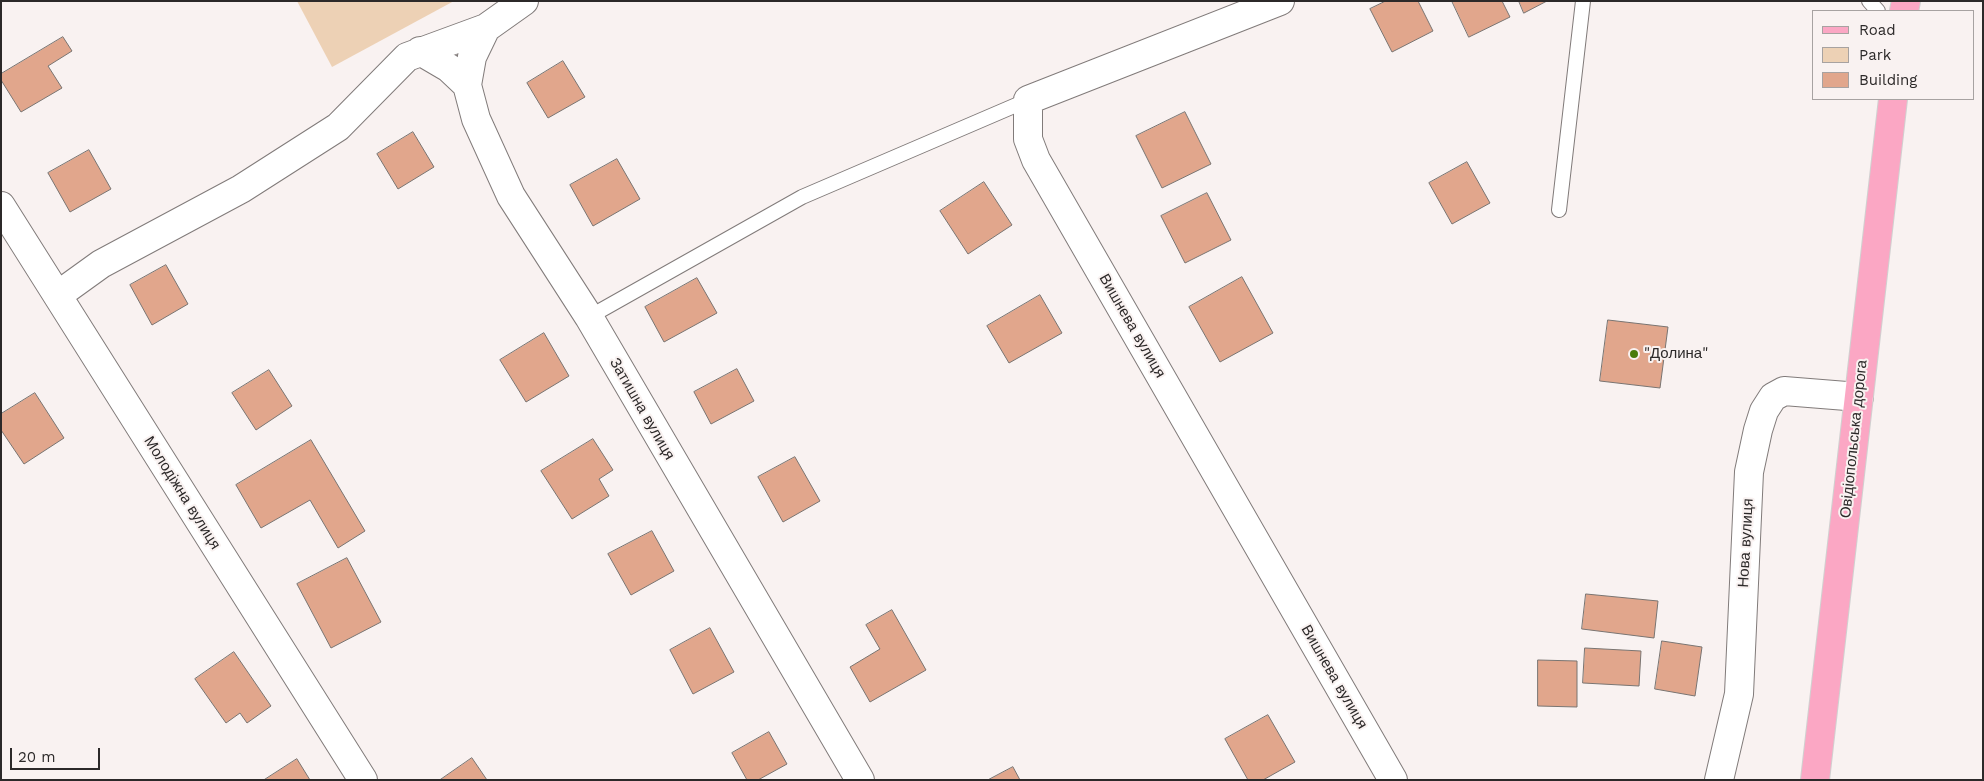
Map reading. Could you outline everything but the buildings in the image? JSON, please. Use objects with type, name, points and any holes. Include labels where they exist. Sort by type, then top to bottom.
[{"type":"main road","name":"Овідіопольська дорога","points":[[1816,780],[1893,100]]},
{"type":"street","points":[[58,295],[101,264],[241,189],[338,127],[407,57],[486,28],[524,1]]},
{"type":"street","points":[[1028,100],[1280,1]]},
{"type":"street","name":"Затишна вулиця","points":[[486,28],[472,57],[467,85],[476,119],[511,196],[589,317],[860,780]]},
{"type":"street","points":[[420,51],[449,68],[467,85]]},
{"type":"street","name":"Вишнева вулиця","points":[[1028,100],[1028,139],[1036,160],[1393,780]]},
{"type":"street","name":"Молодіжна вулиця","points":[[1,206],[363,780]]},
{"type":"street","name":"Нова вулиця","points":[[1720,780],[1739,694],[1749,472],[1764,411],[1773,397],[1784,391],[1859,397]]},
{"type":"lane","points":[[1559,210],[1583,1]]},
{"type":"lane","points":[[1868,1],[1877,10]]},
{"type":"lane","points":[[589,317],[802,197],[1028,100]]},
{"type":"green space","points":[[297,1],[454,1],[332,67]]},
{"type":"place","name":"\"Долина\"","points":[[1634,354]]}]
